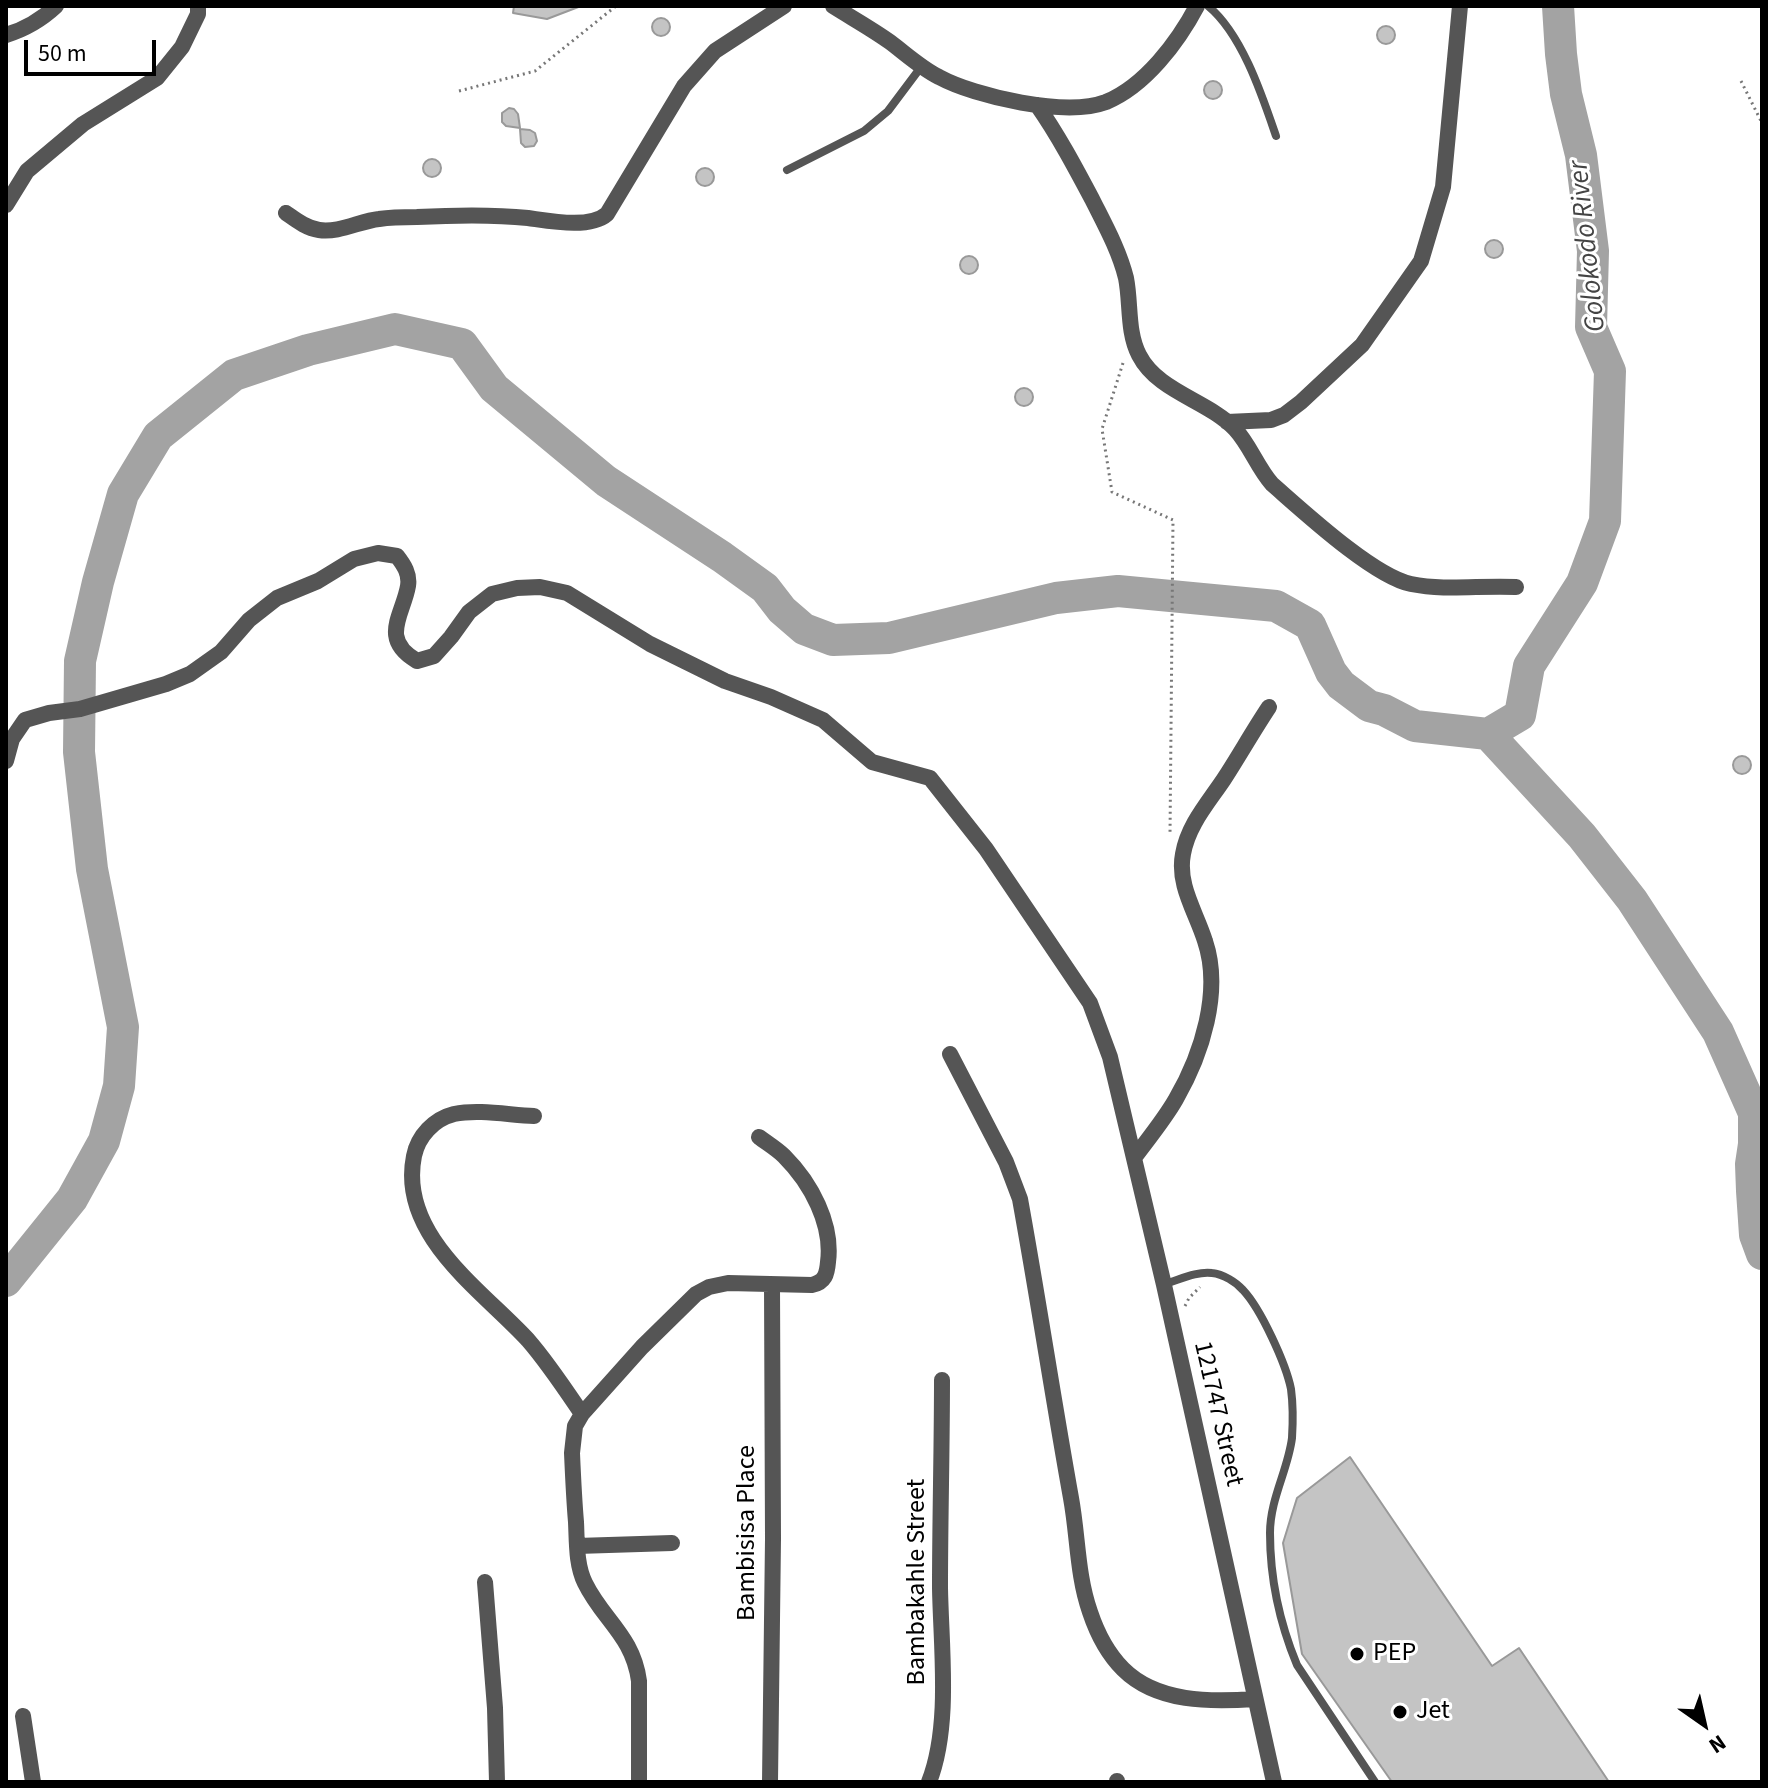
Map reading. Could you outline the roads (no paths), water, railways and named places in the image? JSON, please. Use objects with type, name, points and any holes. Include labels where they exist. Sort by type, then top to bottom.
[{"type":"street","points":[[6,35],[34,24],[56,6]]},
{"type":"street","points":[[6,205],[27,171],[83,124],[157,78],[182,47],[198,14],[198,6]]},
{"type":"street","points":[[286,213],[304,226],[320,230],[333,230],[378,219],[436,216],[565,222],[589,222],[602,218],[694,74],[715,51],[784,6]]},
{"type":"street","points":[[833,6],[889,41],[921,67],[955,85],[1017,103],[1082,106],[1102,103],[1118,96],[1163,57],[1186,27],[1197,6]]},
{"type":"street","points":[[1227,422],[1271,420],[1284,415],[1301,402],[1362,345],[1421,261],[1443,187],[1460,6]]},
{"type":"street","points":[[1037,105],[1061,139],[1117,250],[1126,278],[1132,334],[1138,354],[1146,366],[1163,381],[1227,422],[1244,440],[1272,484],[1353,550],[1392,577],[1409,584],[1428,586],[1516,587]]},
{"type":"street","name":"121747 Street","points":[[6,761],[12,739],[25,720],[80,709],[190,674],[221,652],[249,620],[277,598],[318,581],[354,559],[378,553],[397,556],[406,569],[408,584],[396,624],[397,640],[406,655],[417,661],[434,656],[469,612],[492,594],[540,587],[567,593],[650,644],[725,681],[823,720],[872,762],[930,778],[986,849],[1090,1003],[1110,1057],[1274,1782]]},
{"type":"street","points":[[1134,1158],[1176,1100],[1210,1010],[1213,984],[1211,965],[1182,877],[1183,850],[1200,812],[1269,707]]},
{"type":"street","points":[[950,1054],[1006,1162],[1020,1199],[1072,1504],[1082,1583],[1101,1638],[1111,1656],[1126,1672],[1147,1686],[1184,1698],[1215,1702],[1255,1699]]},
{"type":"street","points":[[534,1116],[455,1114],[439,1120],[426,1130],[416,1147],[412,1166],[413,1186],[419,1211],[430,1235],[450,1263],[528,1341],[582,1414]]},
{"type":"street","points":[[639,1782],[637,1667],[626,1642],[583,1581],[577,1546],[572,1453],[575,1426],[582,1414],[642,1347],[696,1294],[718,1284],[818,1284],[823,1281],[830,1248],[826,1224],[798,1172],[784,1156],[759,1137]]},
{"type":"street","name":"Bambisisa Place","points":[[770,1782],[772,1285]]},
{"type":"street","name":"Bambakahle Street","points":[[929,1782],[939,1752],[942,1710],[942,1380]]},
{"type":"street","points":[[577,1546],[672,1543]]},
{"type":"street","points":[[485,1582],[495,1708],[497,1782]]},
{"type":"street","points":[[23,1716],[33,1782]]},
{"type":"lane","points":[[1208,6],[1220,16],[1233,35],[1262,94],[1276,136]]},
{"type":"lane","points":[[787,170],[864,131],[888,111],[921,67]]},
{"type":"lane","points":[[1164,1285],[1196,1274],[1213,1273],[1229,1278],[1255,1305],[1268,1331],[1290,1388],[1293,1415],[1291,1439],[1274,1500],[1270,1531],[1280,1612],[1297,1665],[1375,1782]]},
{"type":"waterway","name":"Golokodo River","points":[[1488,734],[1520,715],[1529,666],[1582,583],[1605,521],[1610,371],[1591,327],[1593,251],[1581,155],[1566,94],[1558,6]]},
{"type":"waterway","points":[[6,1281],[72,1199],[104,1141],[119,1086],[123,1027],[92,869],[79,752],[80,661],[123,494],[158,436],[234,375],[308,350],[395,329],[462,344],[494,388],[606,481],[765,588],[782,610],[804,629],[833,640],[889,638],[1056,598],[1118,591],[1276,606],[1310,625],[1331,672],[1341,685],[1369,706],[1415,726],[1488,734],[1582,836],[1632,900],[1718,1032],[1754,1113],[1752,1191],[1755,1235],[1762,1254]]},
{"type":"waterway","points":[[1754,1144],[1762,1148]]},
{"type":"place","name":"PEP","points":[[1357,1654]]},
{"type":"place","name":"Jet","points":[[1400,1712]]}]
